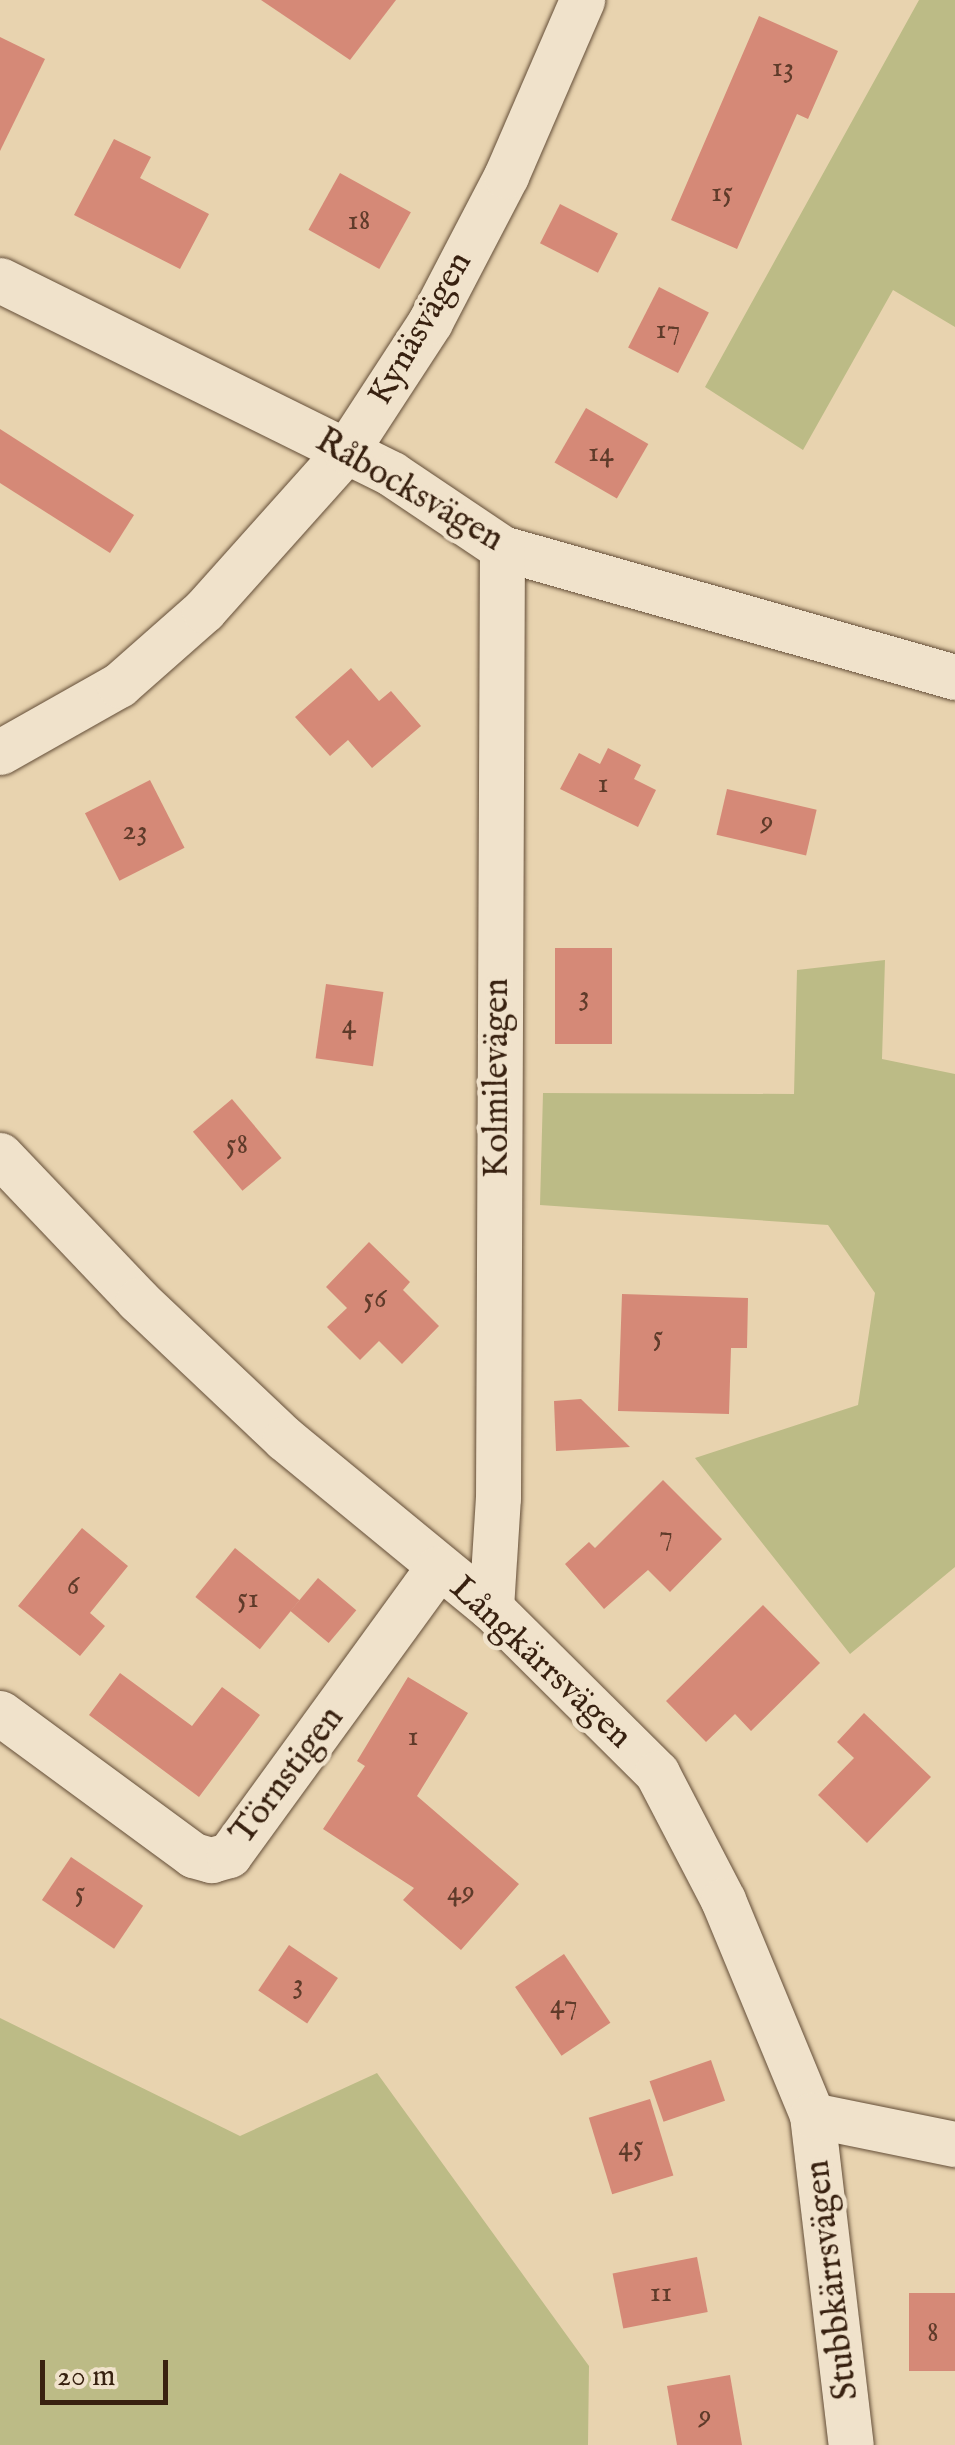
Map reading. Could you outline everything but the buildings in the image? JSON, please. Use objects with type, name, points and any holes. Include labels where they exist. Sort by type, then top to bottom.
[{"type":"street","name":"Kynäsvägen","points":[[0,752],[119,685],[204,610],[346,451],[456,274],[506,176],[582,0]]},
{"type":"street","name":"Råbocksvägen","points":[[0,280],[346,451],[502,548],[955,677]]},
{"type":"street","name":"Kolmilevägen","points":[[491,1608],[498,1498],[502,548]]},
{"type":"street","name":"Långkärrsvägen","points":[[0,1155],[271,1426],[437,1569],[491,1608],[657,1773],[723,1900],[812,2116]]},
{"type":"street","name":"Törnstigen","points":[[0,1713],[193,1855],[211,1860],[229,1855],[437,1569]]},
{"type":"street","points":[[812,2116],[955,2144]]},
{"type":"street","name":"Stubbkärrsvägen","points":[[812,2116],[846,2356],[851,2445]]},
{"type":"shaded area","points":[[919,0],[955,0],[955,327],[893,290],[803,450],[705,387]]},
{"type":"shaded area","points":[[885,960],[882,1059],[955,1074],[955,1567],[850,1654],[695,1458],[858,1405],[875,1293],[828,1225],[540,1205],[543,1093],[794,1094],[797,970]]},
{"type":"shaded area","points":[[0,2018],[240,2136],[377,2073],[589,2366],[588,2445],[0,2445]]}]
